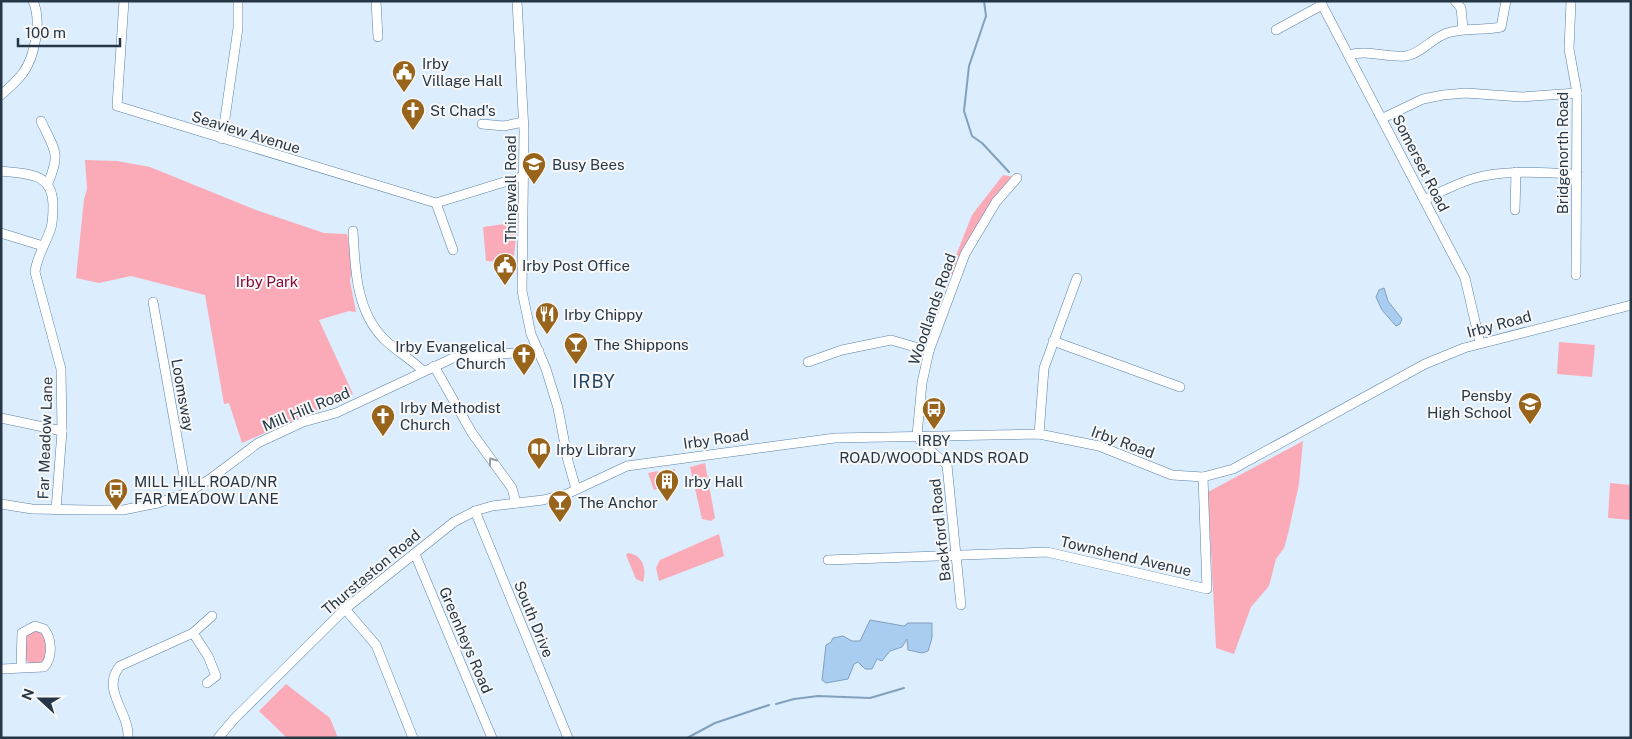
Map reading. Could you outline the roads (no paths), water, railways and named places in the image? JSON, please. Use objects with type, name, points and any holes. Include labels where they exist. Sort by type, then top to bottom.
[{"type":"street","points":[[1,95],[24,71],[33,46],[36,23],[33,1]]},
{"type":"street","name":"Seaview Avenue","points":[[124,1],[117,106],[436,203]]},
{"type":"street","points":[[222,139],[238,28],[238,1]]},
{"type":"street","points":[[376,1],[378,37]]},
{"type":"street","name":"Thingwall Road","points":[[517,1],[524,176],[522,291],[531,334],[539,351],[558,408],[568,461],[576,488]]},
{"type":"street","points":[[1455,1],[1461,8],[1463,29]]},
{"type":"street","points":[[1349,55],[1362,51],[1372,55],[1407,56],[1418,52],[1434,39],[1463,29],[1489,30],[1501,27],[1506,1]]},
{"type":"street","name":"Bridgenorth Road","points":[[1571,1],[1569,49],[1577,93],[1576,274]]},
{"type":"street","points":[[1276,30],[1321,3]]},
{"type":"street","name":"Somerset Road","points":[[1321,3],[1383,118],[1465,278],[1480,343]]},
{"type":"street","points":[[1383,118],[1423,98],[1443,95],[1466,93],[1522,97],[1577,93]]},
{"type":"street","points":[[1,171],[37,176],[48,184],[57,163],[54,150],[41,122]]},
{"type":"street","points":[[482,124],[504,126],[523,122]]},
{"type":"street","points":[[1515,210],[1516,172]]},
{"type":"street","points":[[1424,200],[1477,177],[1516,172],[1576,174]]},
{"type":"street","points":[[453,250],[436,203],[524,176]]},
{"type":"street","name":"Woodlands Road","points":[[917,435],[922,383],[930,351],[965,254],[996,202],[1017,178]]},
{"type":"street","name":"Far Meadow Lane","points":[[48,184],[52,190],[52,226],[43,246],[36,272],[61,369],[62,431],[56,510]]},
{"type":"street","points":[[353,231],[360,300],[365,311],[372,325],[385,340],[423,371]]},
{"type":"street","points":[[1,233],[43,246]]},
{"type":"street","points":[[1039,434],[1044,368],[1077,278]]},
{"type":"street","name":"Loomsway","points":[[153,302],[187,493]]},
{"type":"street","name":"Irby Road","points":[[576,488],[626,466],[797,441],[917,435],[958,437],[1039,434],[1099,446],[1172,474],[1202,477],[1233,469],[1425,364],[1480,343],[1631,305]]},
{"type":"street","points":[[808,362],[842,350],[892,340],[930,351]]},
{"type":"street","points":[[1053,341],[1180,387]]},
{"type":"street","name":"Mill Hill Road","points":[[1,504],[56,510],[123,510],[158,503],[187,493],[210,479],[258,443],[303,422],[336,413],[453,358],[539,351]]},
{"type":"street","points":[[434,366],[472,433],[512,488],[516,503]]},
{"type":"street","points":[[1170,384],[1174,374]]},
{"type":"street","points":[[1,418],[62,431]]},
{"type":"street","name":"Backford Road","points":[[917,435],[922,443],[947,465],[961,605]]},
{"type":"street","name":"Townshend Avenue","points":[[957,557],[1047,552],[1207,589],[1202,477]]},
{"type":"street","name":"Thurstaston Road","points":[[218,738],[346,609],[454,522],[475,511],[542,500],[567,494],[576,488]]},
{"type":"street","name":"South Drive","points":[[475,511],[568,738]]},
{"type":"street","name":"Greenheys Road","points":[[415,554],[492,738]]},
{"type":"street","points":[[828,560],[957,557]]},
{"type":"street","points":[[346,609],[376,646],[413,738]]},
{"type":"street","points":[[128,738],[126,722],[113,690],[112,679],[115,672],[120,666],[194,633],[212,616]]},
{"type":"street","points":[[1,669],[44,667],[50,655],[49,638],[44,629],[35,626],[22,633],[21,668]]},
{"type":"street","points":[[194,633],[208,656],[216,676],[207,682]]},
{"type":"water","points":[[1384,288],[1388,301],[1402,319],[1400,324],[1396,326],[1382,310],[1376,297],[1379,290]]},
{"type":"water","points":[[870,620],[904,626],[908,623],[932,623],[932,638],[928,651],[922,653],[908,650],[907,639],[902,647],[890,651],[882,661],[877,659],[872,669],[865,669],[858,662],[854,664],[848,679],[826,683],[822,680],[826,645],[833,638],[843,636],[852,641],[860,641]]},
{"type":"waterway","points":[[984,1],[986,16],[969,66],[964,111],[972,136],[982,143],[1009,172]]},
{"type":"waterway","points":[[776,704],[794,699],[818,696],[870,698],[904,688]]},
{"type":"waterway","points":[[687,738],[715,723],[769,705]]},
{"type":"place","name":"Irby Village Hall","points":[[404,93]]},
{"type":"place","name":"St Chad's","points":[[413,131]]},
{"type":"place","name":"Busy Bees","points":[[534,185]]},
{"type":"place","name":"Irby Post Office","points":[[505,286]]},
{"type":"place","name":"Irby Chippy","points":[[547,335]]},
{"type":"place","name":"The Shippons","points":[[576,365]]},
{"type":"place","name":"Irby Evangelical Church","points":[[524,376]]},
{"type":"place","name":"Pensby High School","points":[[1530,425]]},
{"type":"place","name":"IRBY ROAD/WOODLANDS ROAD","points":[[934,430]]},
{"type":"place","name":"Irby Methodist Church","points":[[383,437]]},
{"type":"place","name":"Irby Library","points":[[539,470]]},
{"type":"place","name":"Irby Hall","points":[[667,502]]},
{"type":"place","name":"MILL HILL ROAD/NR FAR MEADOW LANE","points":[[116,511]]},
{"type":"place","name":"The Anchor","points":[[560,523]]},
{"type":"district","name":"IRBY","points":[[594,381]]},
{"type":"park label","name":"Irby Park","points":[[267,281]]}]
